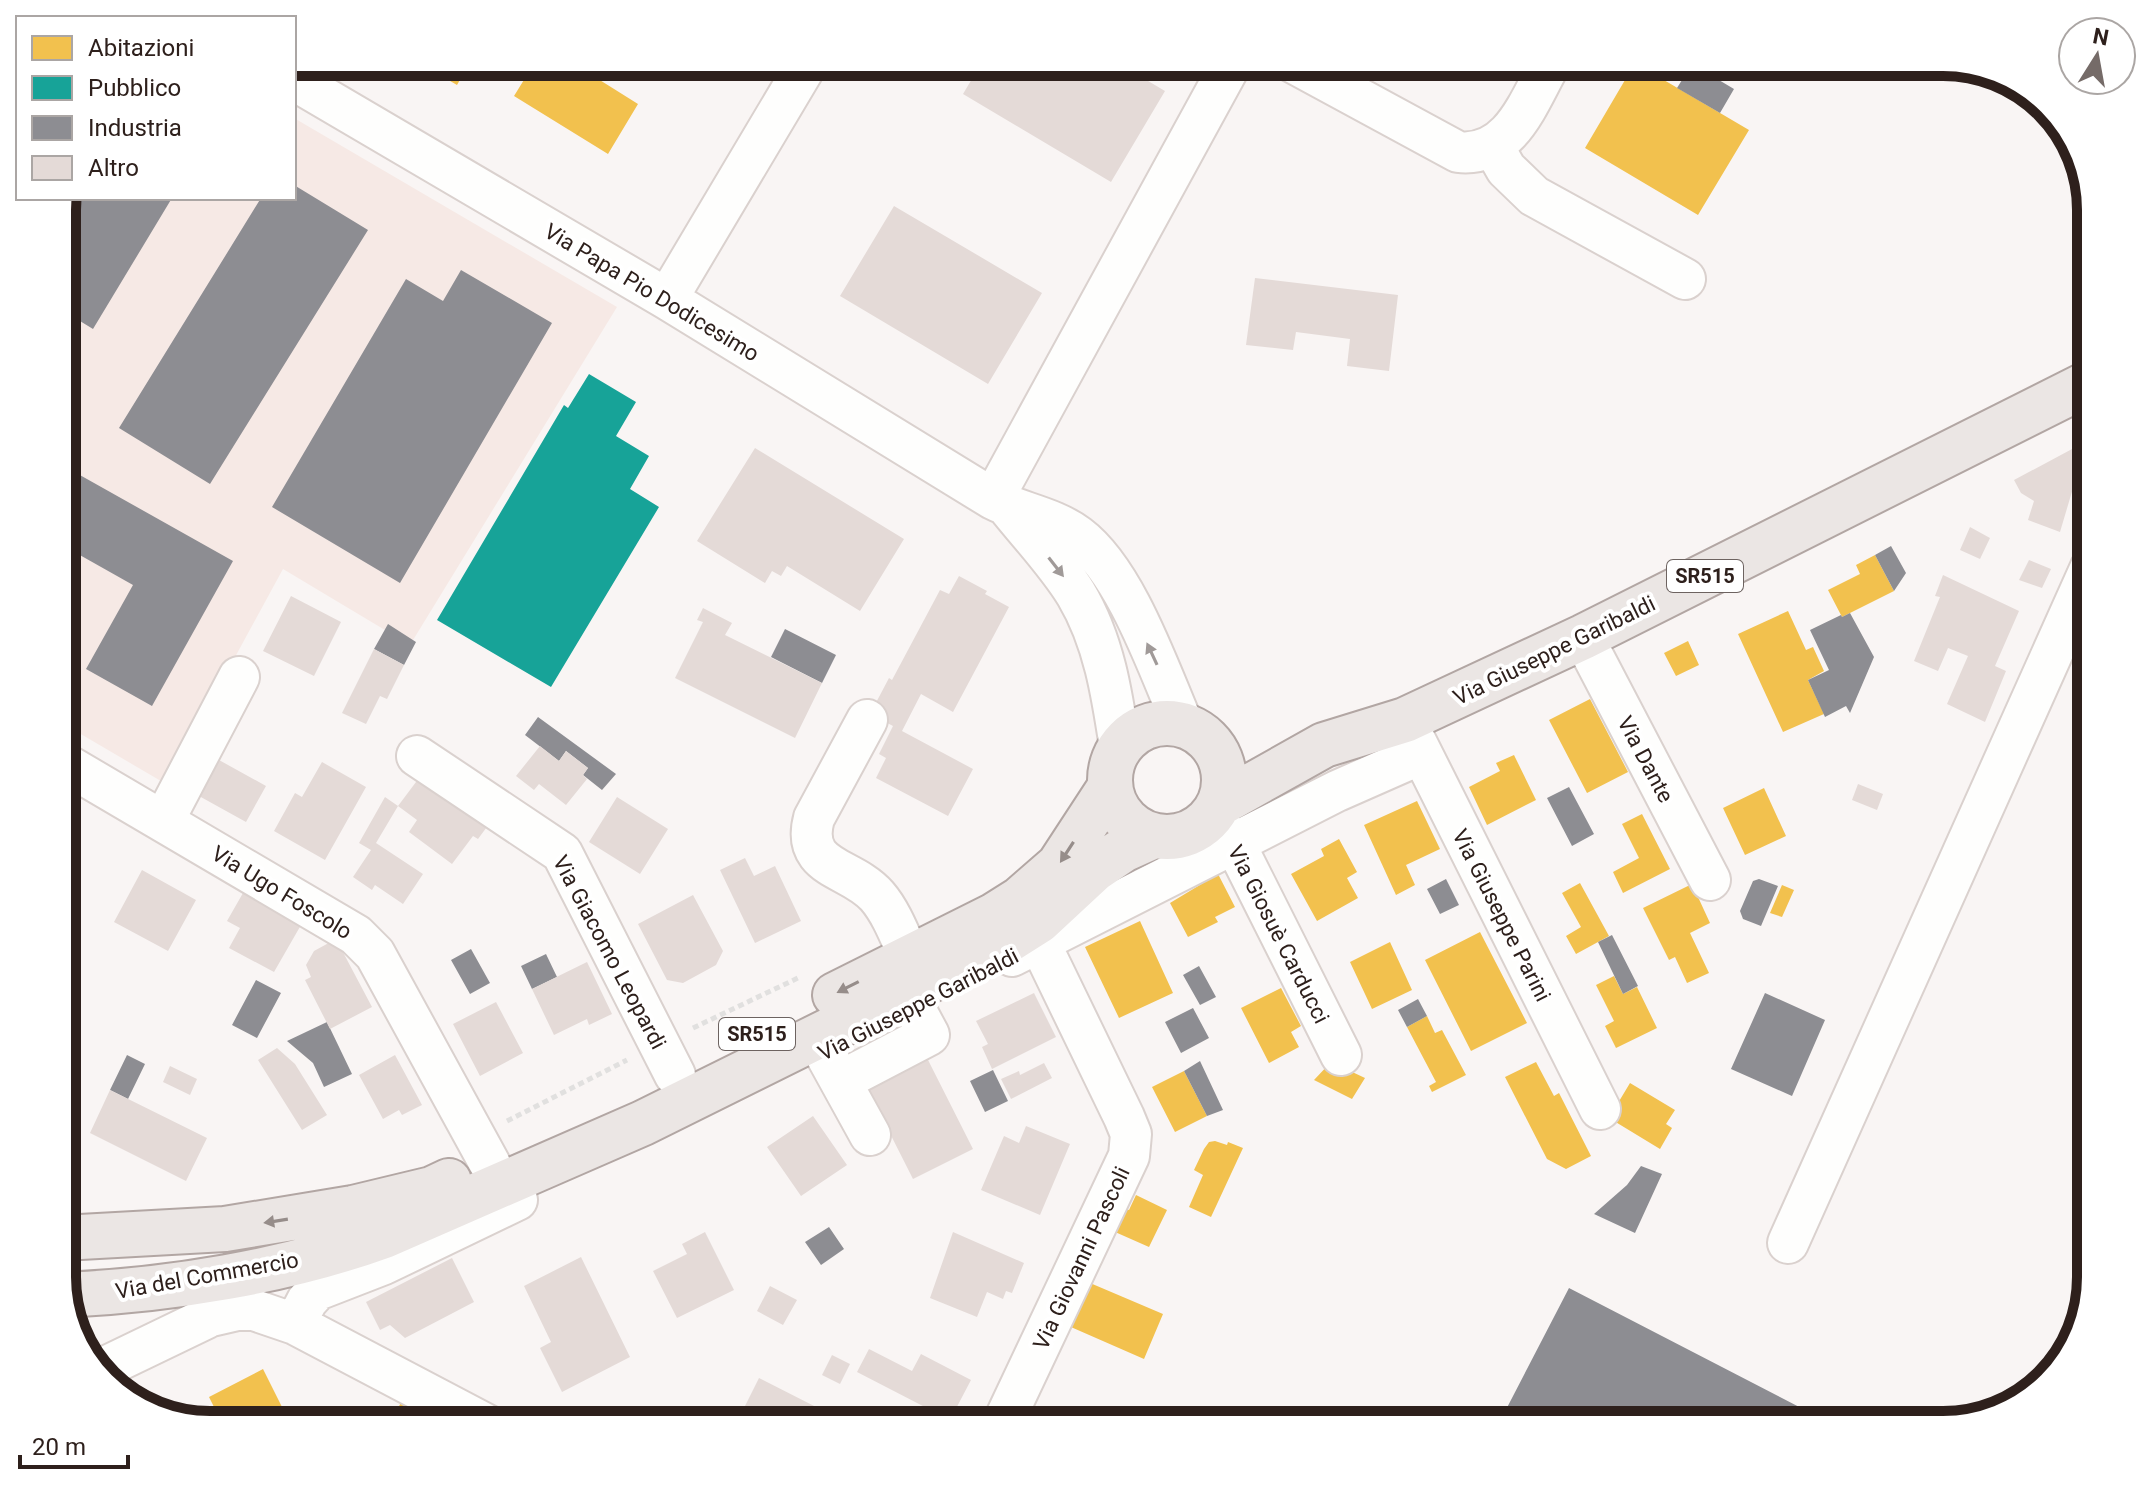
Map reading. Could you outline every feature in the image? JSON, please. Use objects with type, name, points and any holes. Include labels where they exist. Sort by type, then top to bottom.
[{"type":"main road","name":"Via Giuseppe Garibaldi","points":[[351,1229],[454,1216],[643,1123],[827,1056],[910,984],[1059,865],[1137,731],[1159,724],[1192,730],[1237,747],[1311,752],[1413,737],[1583,637],[2077,389]]},
{"type":"main road","points":[[1192,730],[1218,755],[1224,779],[1222,822]]},
{"type":"main road","name":"Via Giuseppe Garibaldi","points":[[351,1229],[432,1189],[482,1151],[668,1059],[910,984],[1009,940],[1045,939],[1095,869],[1123,850],[1154,836],[1183,835],[1222,822],[1311,752]]},
{"type":"main road","points":[[1115,767],[1117,809],[1133,826],[1154,836]]},
{"type":"main road","name":"Via del Commercio","points":[[76,1237],[225,1229],[351,1229]]},
{"type":"main road","name":"Via del Commercio","points":[[77,1294],[228,1276],[351,1229]]},
{"type":"street","points":[[667,299],[800,76]]},
{"type":"street","points":[[1000,503],[1225,76]]},
{"type":"street","points":[[1318,76],[1458,152],[1473,153],[1493,146],[1511,133],[1543,76]]},
{"type":"street","name":"Via Papa Pio Dodicesimo","points":[[296,81],[667,299],[1000,503],[1055,523],[1077,535],[1095,551],[1124,594],[1192,730]]},
{"type":"street","points":[[1493,146],[1506,169],[1534,196],[1685,279]]},
{"type":"street","name":"Via Papa Pio Dodicesimo","points":[[1000,503],[1075,593],[1093,628],[1109,678],[1115,767]]},
{"type":"street","points":[[1788,1243],[2077,598]]},
{"type":"street","name":"Via Dante","points":[[1583,637],[1710,880]]},
{"type":"street","points":[[164,820],[239,677]]},
{"type":"street","points":[[867,720],[814,818],[810,834],[813,849],[825,861],[880,898],[910,984]]},
{"type":"street","name":"Via Giuseppe Garibaldi","points":[[1045,939],[1222,822],[1337,791],[1413,737]]},
{"type":"street","name":"Via Giuseppe Parini","points":[[1413,737],[1600,1109]]},
{"type":"street","name":"Via Giacomo Leopardi","points":[[417,756],[562,853],[668,1059]]},
{"type":"street","name":"Via Ugo Foscolo","points":[[76,770],[356,935],[375,954],[482,1151]]},
{"type":"street","name":"Via Giosuè Carducci","points":[[1222,822],[1341,1055]]},
{"type":"street","name":"Via Giovanni Pascoli","points":[[1009,1411],[1129,1156],[1131,1134],[1045,939]]},
{"type":"street","points":[[827,1056],[870,1135]]},
{"type":"street","name":"Via Giuseppe Garibaldi","points":[[295,1324],[307,1301],[317,1290],[384,1264],[454,1216]]},
{"type":"street","points":[[109,1365],[211,1316],[254,1310],[295,1324],[460,1411]]},
{"type":"path","points":[[482,1151],[668,1059],[807,973]]},
{"type":"shaded area","points":[[296,119],[617,307],[410,645],[283,569],[166,784],[76,731],[76,200],[296,200]]},
{"type":"building: Abitazioni","points":[[446,76],[462,76],[457,85]]},
{"type":"building: Abitazioni","points":[[526,76],[593,76],[638,104],[608,154],[514,96]]},
{"type":"building: Abitazioni","points":[[1627,76],[1657,76],[1749,130],[1698,215],[1585,148]]},
{"type":"building: Abitazioni","points":[[1875,555],[1894,591],[1842,617],[1828,590],[1860,574],[1856,565]]},
{"type":"building: Abitazioni","points":[[1788,611],[1806,650],[1813,647],[1824,671],[1808,680],[1824,714],[1783,732],[1738,634]]},
{"type":"building: Abitazioni","points":[[1688,641],[1699,665],[1676,676],[1664,653]]},
{"type":"building: Abitazioni","points":[[1590,699],[1628,772],[1587,793],[1549,720]]},
{"type":"building: Abitazioni","points":[[1514,755],[1536,800],[1487,825],[1469,787],[1500,771],[1496,763]]},
{"type":"building: Abitazioni","points":[[1764,788],[1786,836],[1745,855],[1723,808]]},
{"type":"building: Abitazioni","points":[[1417,801],[1440,849],[1406,865],[1415,885],[1396,895],[1364,825]]},
{"type":"building: Abitazioni","points":[[1642,814],[1670,869],[1623,893],[1613,872],[1639,858],[1622,824]]},
{"type":"building: Abitazioni","points":[[1339,839],[1357,872],[1347,878],[1358,898],[1317,921],[1291,874],[1324,856],[1321,849]]},
{"type":"building: Abitazioni","points":[[1218,874],[1235,907],[1215,917],[1218,922],[1188,937],[1170,903]]},
{"type":"building: Abitazioni","points":[[1580,883],[1609,936],[1576,954],[1566,936],[1581,927],[1562,893]]},
{"type":"building: Abitazioni","points":[[1692,884],[1710,923],[1690,933],[1709,973],[1687,983],[1675,957],[1669,960],[1643,908]]},
{"type":"building: Abitazioni","points":[[1782,885],[1794,890],[1782,917],[1770,913]]},
{"type":"building: Abitazioni","points":[[1140,921],[1173,993],[1119,1018],[1085,947]]},
{"type":"building: Abitazioni","points":[[1480,932],[1527,1023],[1471,1051],[1425,960]]},
{"type":"building: Abitazioni","points":[[1390,942],[1412,990],[1372,1009],[1350,962]]},
{"type":"building: Abitazioni","points":[[1614,976],[1623,994],[1637,987],[1657,1028],[1616,1048],[1605,1026],[1614,1021],[1596,985]]},
{"type":"building: Abitazioni","points":[[1281,988],[1301,1026],[1291,1032],[1299,1047],[1269,1063],[1241,1008]]},
{"type":"building: Abitazioni","points":[[1427,1016],[1435,1033],[1442,1030],[1466,1075],[1432,1092],[1429,1086],[1436,1082],[1407,1027]]},
{"type":"building: Abitazioni","points":[[1331,1062],[1365,1078],[1352,1099],[1314,1080]]},
{"type":"building: Abitazioni","points":[[1536,1062],[1554,1096],[1559,1093],[1591,1156],[1566,1169],[1547,1159],[1505,1077]]},
{"type":"building: Abitazioni","points":[[1184,1071],[1207,1116],[1175,1132],[1152,1087]]},
{"type":"building: Abitazioni","points":[[1630,1083],[1675,1110],[1666,1124],[1672,1128],[1660,1149],[1609,1118]]},
{"type":"building: Abitazioni","points":[[1209,1142],[1243,1148],[1211,1217],[1189,1207],[1203,1175],[1194,1170]]},
{"type":"building: Abitazioni","points":[[1136,1195],[1167,1210],[1149,1247],[1106,1228],[1117,1206],[1129,1210]]},
{"type":"building: Abitazioni","points":[[1083,1280],[1163,1314],[1144,1359],[1064,1324]]},
{"type":"building: Abitazioni","points":[[263,1369],[284,1411],[216,1411],[209,1397]]},
{"type":"building: Abitazioni","points":[[404,1396],[434,1411],[397,1411]]},
{"type":"building: Pubblico","points":[[589,374],[636,402],[616,436],[649,456],[630,489],[659,507],[551,687],[437,620],[564,405],[568,408]]},
{"type":"building: Industria","points":[[1684,76],[1712,76],[1734,89],[1720,113],[1677,88]]},
{"type":"building: Industria","points":[[296,186],[368,230],[210,484],[119,428],[260,200],[296,200]]},
{"type":"building: Industria","points":[[76,200],[171,200],[93,329],[76,319]]},
{"type":"building: Industria","points":[[461,270],[552,323],[400,583],[272,507],[406,279],[443,301]]},
{"type":"building: Industria","points":[[76,473],[233,561],[152,706],[86,669],[133,585],[76,553]]},
{"type":"building: Industria","points":[[1891,546],[1906,573],[1894,591],[1875,555]]},
{"type":"building: Industria","points":[[1850,613],[1874,657],[1850,713],[1846,706],[1825,717],[1808,680],[1829,670],[1810,630]]},
{"type":"building: Industria","points":[[388,624],[416,642],[404,665],[374,649]]},
{"type":"building: Industria","points":[[785,629],[836,655],[822,683],[771,657]]},
{"type":"building: Industria","points":[[538,717],[616,774],[602,790],[583,775],[588,768],[566,751],[559,761],[525,735]]},
{"type":"building: Industria","points":[[1569,787],[1594,834],[1572,846],[1547,798]]},
{"type":"building: Industria","points":[[1446,879],[1459,905],[1440,914],[1427,889]]},
{"type":"building: Industria","points":[[1759,879],[1778,886],[1761,926],[1743,919],[1740,911],[1753,881]]},
{"type":"building: Industria","points":[[1612,935],[1638,986],[1623,994],[1598,942]]},
{"type":"building: Industria","points":[[471,949],[490,983],[470,994],[451,960]]},
{"type":"building: Industria","points":[[546,954],[557,977],[532,989],[521,966]]},
{"type":"building: Industria","points":[[1199,966],[1216,997],[1200,1005],[1183,975]]},
{"type":"building: Industria","points":[[256,980],[281,993],[257,1038],[232,1025]]},
{"type":"building: Industria","points":[[1765,993],[1825,1020],[1792,1096],[1731,1069]]},
{"type":"building: Industria","points":[[1418,999],[1427,1016],[1407,1027],[1398,1010]]},
{"type":"building: Industria","points":[[1193,1008],[1209,1038],[1181,1053],[1165,1022]]},
{"type":"building: Industria","points":[[327,1022],[352,1074],[324,1087],[313,1063],[287,1041]]},
{"type":"building: Industria","points":[[127,1055],[145,1064],[128,1099],[110,1090]]},
{"type":"building: Industria","points":[[1200,1061],[1223,1110],[1207,1116],[1184,1071]]},
{"type":"building: Industria","points":[[993,1070],[1008,1101],[985,1112],[970,1081]]},
{"type":"building: Industria","points":[[1641,1166],[1662,1174],[1635,1233],[1594,1214],[1627,1185]]},
{"type":"building: Industria","points":[[829,1227],[844,1249],[821,1265],[805,1242]]},
{"type":"building: Industria","points":[[1569,1288],[1807,1411],[1505,1411]]},
{"type":"building: Altro","points":[[974,76],[1140,76],[1165,91],[1111,182],[963,94]]},
{"type":"building: Altro","points":[[894,206],[1042,293],[988,384],[840,296]]},
{"type":"building: Altro","points":[[1255,278],[1398,295],[1389,371],[1347,366],[1350,339],[1296,332],[1293,350],[1246,345]]},
{"type":"building: Altro","points":[[2077,446],[2077,475],[2060,532],[2028,520],[2034,501],[2021,493],[2014,480]]},
{"type":"building: Altro","points":[[755,448],[904,539],[860,611],[787,566],[781,576],[772,571],[765,583],[697,541]]},
{"type":"building: Altro","points":[[1970,527],[1990,538],[1980,559],[1960,550]]},
{"type":"building: Altro","points":[[2029,560],[2051,569],[2042,588],[2019,580]]},
{"type":"building: Altro","points":[[1943,575],[2019,611],[1995,666],[2006,671],[1985,722],[1947,704],[1968,656],[1948,648],[1938,671],[1914,661],[1940,597],[1935,596]]},
{"type":"building: Altro","points":[[959,576],[1009,607],[953,712],[921,694],[902,731],[973,769],[948,816],[876,778],[886,758],[879,754],[893,726],[870,714],[889,678],[892,680],[940,590],[949,594]]},
{"type":"building: Altro","points":[[291,596],[341,622],[314,676],[263,651]]},
{"type":"building: Altro","points":[[703,608],[732,623],[725,635],[822,683],[795,738],[675,678],[703,622],[697,620]]},
{"type":"building: Altro","points":[[374,649],[404,665],[387,699],[380,696],[366,724],[342,713]]},
{"type":"building: Altro","points":[[540,746],[559,761],[566,751],[588,768],[583,775],[587,779],[566,805],[539,784],[534,790],[516,776]]},
{"type":"building: Altro","points":[[219,760],[266,786],[246,822],[199,796]]},
{"type":"building: Altro","points":[[322,762],[366,787],[325,860],[274,831],[295,793],[302,797]]},
{"type":"building: Altro","points":[[425,770],[492,820],[478,839],[473,836],[452,864],[409,832],[417,820],[398,806]]},
{"type":"building: Altro","points":[[1858,784],[1883,794],[1877,810],[1852,800]]},
{"type":"building: Altro","points":[[385,797],[398,806],[376,843],[423,874],[403,904],[375,885],[372,890],[353,877],[371,850],[359,843]]},
{"type":"building: Altro","points":[[617,797],[668,829],[640,874],[589,842]]},
{"type":"building: Altro","points":[[745,858],[754,876],[775,866],[801,921],[755,943],[720,870]]},
{"type":"building: Altro","points":[[142,870],[196,900],[168,951],[114,922]]},
{"type":"building: Altro","points":[[243,893],[301,925],[274,972],[229,948],[240,928],[227,921]]},
{"type":"building: Altro","points":[[693,895],[723,951],[716,965],[683,983],[667,980],[638,924]]},
{"type":"building: Altro","points":[[336,939],[372,1007],[330,1029],[305,980],[311,977],[306,965],[314,951]]},
{"type":"building: Altro","points":[[587,962],[612,1014],[589,1025],[587,1019],[554,1035],[532,989]]},
{"type":"building: Altro","points":[[1034,993],[1056,1037],[992,1069],[982,1047],[988,1044],[976,1021]]},
{"type":"building: Altro","points":[[496,1002],[523,1053],[480,1076],[453,1024]]},
{"type":"building: Altro","points":[[277,1048],[295,1064],[327,1115],[302,1130],[258,1060]]},
{"type":"building: Altro","points":[[925,1054],[973,1149],[913,1179],[865,1084]]},
{"type":"building: Altro","points":[[395,1055],[422,1105],[402,1115],[399,1110],[383,1119],[359,1075]]},
{"type":"building: Altro","points":[[1044,1063],[1052,1078],[1011,1099],[1001,1079],[1019,1071],[1020,1075]]},
{"type":"building: Altro","points":[[170,1066],[197,1079],[190,1095],[163,1082]]},
{"type":"building: Altro","points":[[110,1090],[207,1138],[186,1181],[90,1133]]},
{"type":"building: Altro","points":[[813,1116],[847,1165],[801,1196],[767,1147]]},
{"type":"building: Altro","points":[[1026,1126],[1070,1144],[1040,1215],[981,1190],[1004,1136],[1019,1143]]},
{"type":"building: Altro","points":[[705,1232],[734,1290],[677,1318],[653,1271],[687,1254],[682,1244]]},
{"type":"building: Altro","points":[[953,1232],[1024,1263],[1012,1293],[1006,1291],[1003,1299],[987,1292],[977,1317],[930,1298]]},
{"type":"building: Altro","points":[[581,1257],[630,1357],[562,1392],[540,1348],[551,1342],[524,1286]]},
{"type":"building: Altro","points":[[452,1258],[474,1302],[405,1338],[390,1325],[380,1330],[366,1302]]},
{"type":"building: Altro","points":[[770,1286],[797,1300],[783,1325],[757,1311]]},
{"type":"building: Altro","points":[[869,1349],[912,1371],[921,1354],[971,1380],[955,1411],[933,1411],[857,1372]]},
{"type":"building: Altro","points":[[832,1355],[850,1364],[840,1384],[822,1375]]},
{"type":"building: Altro","points":[[759,1378],[820,1409],[819,1411],[742,1411]]}]
